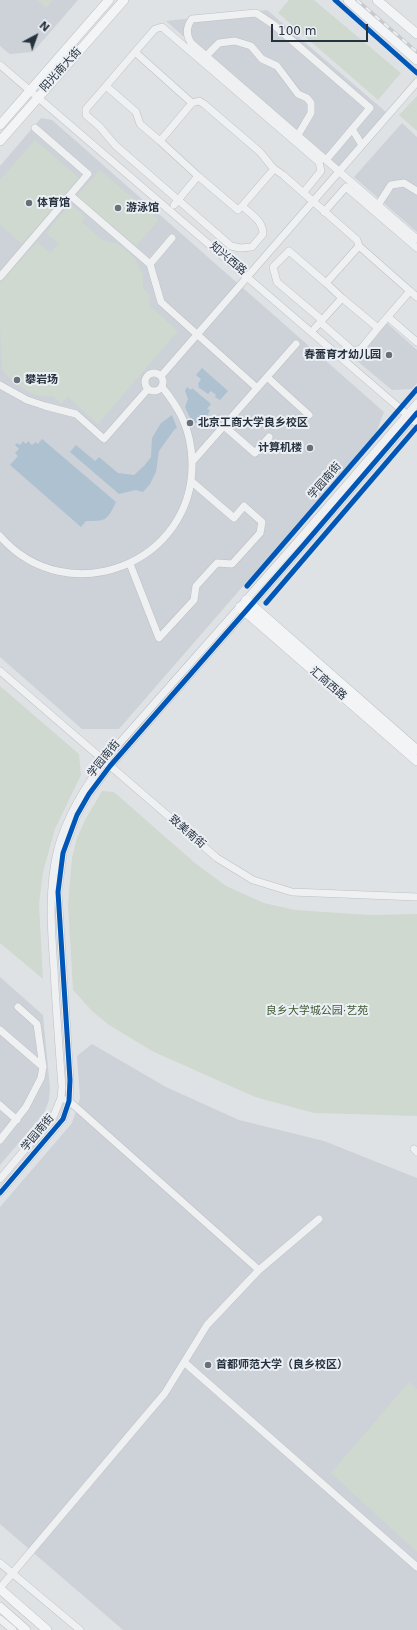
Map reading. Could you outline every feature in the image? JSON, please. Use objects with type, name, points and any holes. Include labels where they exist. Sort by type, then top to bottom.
[{"type":"main road","name":"阳光南大街","points":[[0,125],[109,0]]},
{"type":"main road","name":"阳光南大街","points":[[0,140],[124,0]]},
{"type":"main road","points":[[348,0],[417,60]]},
{"type":"main road","points":[[377,0],[417,34]]},
{"type":"main road","name":"汇商西路","points":[[245,606],[417,750]]},
{"type":"main road","name":"汇商西路","points":[[245,606],[417,761]]},
{"type":"main road","points":[[0,1588],[47,1630]]},
{"type":"main road","points":[[0,1607],[26,1630]]},
{"type":"street","points":[[326,160],[370,108],[274,25],[256,13],[192,19],[188,25],[188,38],[191,43],[417,239]]},
{"type":"street","points":[[242,206],[260,222],[263,228],[263,234],[252,247],[240,248],[231,246],[176,203],[115,145],[100,127],[86,115],[86,109],[155,29],[162,27],[319,162],[321,171],[303,193]]},
{"type":"street","points":[[206,56],[219,43],[235,41],[251,46],[262,59],[276,66],[298,94],[307,98],[311,103],[311,113],[298,135]]},
{"type":"street","points":[[135,52],[192,103]]},
{"type":"street","name":"知兴西路","points":[[0,65],[412,419]]},
{"type":"street","points":[[161,376],[417,82]]},
{"type":"street","points":[[106,86],[136,112],[140,124],[238,210],[274,169]]},
{"type":"street","points":[[160,141],[192,103],[199,101],[204,104],[260,152],[274,169],[283,175],[357,240],[359,246],[417,297]]},
{"type":"street","points":[[0,277],[88,174],[35,128]]},
{"type":"street","points":[[352,129],[362,145]]},
{"type":"street","points":[[176,203],[198,176]]},
{"type":"street","points":[[378,205],[391,185],[404,183],[417,191]]},
{"type":"street","points":[[324,212],[346,187],[417,248]]},
{"type":"street","points":[[70,195],[150,264],[161,302],[257,388]]},
{"type":"street","points":[[150,264],[172,238]]},
{"type":"street","points":[[326,283],[359,246]]},
{"type":"street","points":[[378,328],[289,251],[273,268],[277,282],[319,324],[353,351],[362,349],[410,291]]},
{"type":"street","points":[[319,324],[342,298]]},
{"type":"street","points":[[388,317],[417,342]]},
{"type":"street","points":[[192,462],[296,344]]},
{"type":"street","points":[[152,372],[161,376],[163,381],[162,387],[154,391],[148,389],[145,384],[147,375],[152,372]]},
{"type":"street","points":[[267,377],[309,415]]},
{"type":"street","points":[[0,536],[31,561],[60,571],[76,574],[107,571],[130,564],[148,552],[163,539],[175,525],[185,504],[191,481],[192,462],[191,444],[187,427],[172,398],[162,387]]},
{"type":"street","points":[[1,388],[27,400],[76,414],[104,439],[148,389]]},
{"type":"street","name":"学园南街","points":[[412,419],[417,404]]},
{"type":"street","name":"学园南街","points":[[0,1193],[63,1119],[69,1101],[70,1080],[58,892],[64,853],[77,815],[107,764],[245,606],[306,542],[417,413]]},
{"type":"street","points":[[224,426],[255,453],[269,437]]},
{"type":"street","points":[[130,564],[159,638],[194,600],[196,586],[217,562],[232,564],[260,533],[262,522],[244,506],[234,518],[191,481]]},
{"type":"street","name":"致美南街","points":[[0,671],[217,858],[253,880],[292,892],[417,897]]},
{"type":"street","name":"学园南街","points":[[0,1180],[46,1126],[58,1108],[61,1098],[62,1087],[51,929],[51,890],[58,848],[71,814],[94,773],[107,764]]},
{"type":"street","points":[[0,1140],[26,1107],[42,1078],[43,1067],[37,1024],[18,1007]]},
{"type":"street","points":[[0,1030],[43,1067]]},
{"type":"street","points":[[61,1098],[69,1101],[259,1270]]},
{"type":"street","points":[[0,1105],[17,1120]]},
{"type":"street","points":[[0,1588],[165,1393],[207,1325],[259,1270],[318,1219]]},
{"type":"street","points":[[184,1362],[417,1567]]},
{"type":"street","points":[[0,1562],[80,1630]]},
{"type":"street","points":[[0,1619],[13,1630]]},
{"type":"shaded area","points":[[0,0],[78,0],[33,52],[10,54],[0,46]]},
{"type":"shaded area","points":[[267,10],[386,112],[335,170],[166,21]]},
{"type":"shaded area","name":"北京工商大学良乡校区","points":[[41,118],[52,120],[384,412],[376,433],[119,729],[82,729],[0,657],[0,166]]},
{"type":"shaded area","points":[[402,123],[417,137],[417,232],[354,177]]},
{"type":"shaded area","name":"春蕾育才幼儿园","points":[[387,323],[417,350],[417,383],[412,389],[392,390],[356,360]]},
{"type":"shaded area","points":[[0,977],[43,1015],[50,1088],[49,1100],[44,1113],[0,1165]]},
{"type":"shaded area","name":"首都师范大学（良乡校区）","points":[[92,1044],[166,1087],[239,1120],[324,1141],[417,1178],[417,1630],[123,1630],[0,1524],[0,1207],[72,1123],[80,1098],[77,1056]]},
{"type":"green space","points":[[37,0],[53,0],[46,8]]},
{"type":"green space","points":[[289,0],[314,0],[401,73],[378,100],[278,13]]},
{"type":"green space","points":[[417,96],[417,131],[399,115]]},
{"type":"green space","name":"体育馆","points":[[35,140],[79,178],[22,244],[0,225],[0,180]]},
{"type":"green space","name":"游泳馆","points":[[100,170],[159,220],[136,246],[77,196]]},
{"type":"green space","points":[[70,204],[85,217],[82,222],[102,240],[118,244],[134,257],[143,275],[143,288],[149,295],[150,310],[152,308],[178,331],[98,424],[68,396],[61,404],[53,396],[38,395],[24,389],[7,376],[3,370],[2,364],[0,283],[37,242],[50,253],[59,243],[46,233]]},
{"type":"green space","points":[[0,686],[79,754],[81,775],[55,829],[43,872],[39,904],[43,979],[0,943]]},
{"type":"green space","name":"良乡大学城公园·艺苑","points":[[102,791],[114,792],[195,863],[226,886],[264,903],[295,910],[370,915],[417,914],[417,1116],[314,1113],[255,1097],[152,1051],[109,1025],[92,1011],[73,990],[68,905],[72,858],[77,838],[85,820]]},
{"type":"green space","points":[[409,1382],[417,1389],[417,1552],[331,1473]]},
{"type":"water","points":[[202,368],[228,391],[220,400],[215,397],[216,395],[211,391],[208,394],[198,387],[201,379],[196,375]]},
{"type":"water","points":[[187,387],[191,390],[192,388],[211,404],[207,409],[210,410],[209,413],[205,418],[193,424],[185,407],[188,399],[185,391]]},
{"type":"water","points":[[172,415],[177,428],[159,451],[156,472],[150,484],[143,492],[136,490],[119,494],[70,452],[76,445],[95,461],[99,457],[118,473],[134,475],[151,457],[152,438],[161,423]]},
{"type":"water","points":[[42,439],[116,502],[105,519],[98,521],[86,521],[81,527],[10,465],[18,456],[15,453],[19,449],[15,445],[17,443],[20,445],[23,441],[26,444],[28,441],[32,445],[36,442],[38,444]]},
{"type":"railway","points":[[357,0],[417,52]]},
{"type":"cycle path","points":[[335,0],[417,73]]},
{"type":"cycle path","points":[[247,586],[417,389]]},
{"type":"cycle path","points":[[0,1193],[63,1119],[69,1101],[70,1080],[58,892],[63,853],[77,815],[89,794],[110,766],[417,413]]},
{"type":"cycle path","points":[[266,603],[417,427]]},
{"type":"place","name":"体育馆","points":[[29,203]]},
{"type":"place","name":"游泳馆","points":[[118,208]]},
{"type":"place","name":"春蕾育才幼儿园","points":[[389,355]]},
{"type":"place","name":"攀岩场","points":[[17,380]]},
{"type":"place","name":"北京工商大学良乡校区","points":[[190,423]]},
{"type":"place","name":"计算机楼","points":[[310,448]]},
{"type":"place","name":"首都师范大学（良乡校区）","points":[[208,1365]]}]
